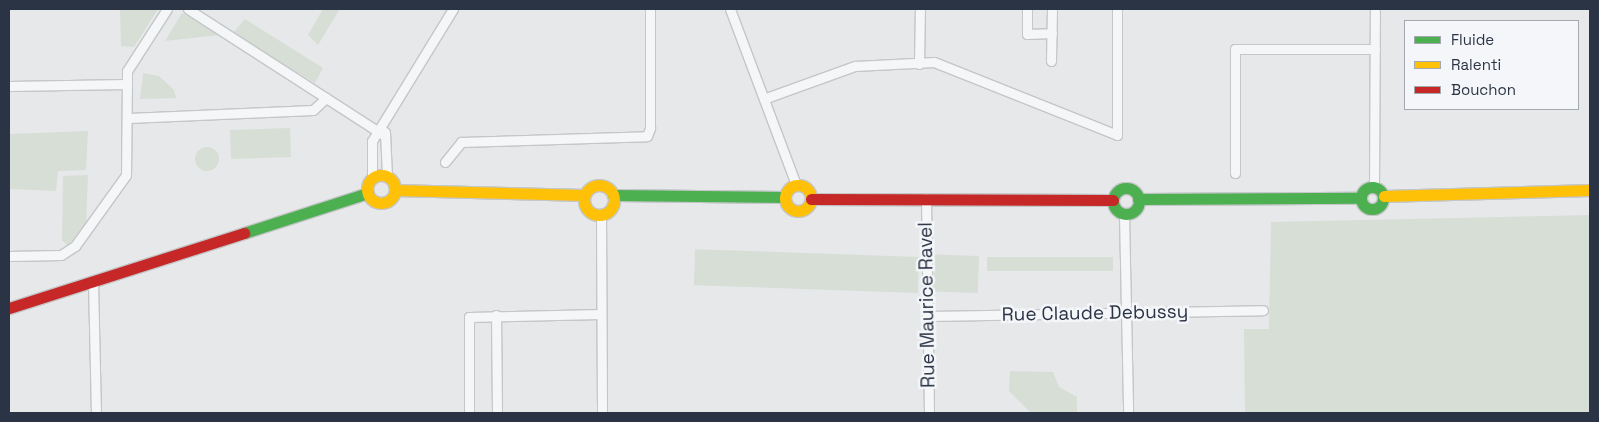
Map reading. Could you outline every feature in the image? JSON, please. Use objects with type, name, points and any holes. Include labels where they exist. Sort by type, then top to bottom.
[{"type":"street","points":[[9,256],[61,255],[75,246],[128,169],[127,71],[167,9]]},
{"type":"street","points":[[188,9],[382,134]]},
{"type":"street","points":[[395,190],[387,176],[382,134],[384,122],[453,9]]},
{"type":"street","points":[[445,162],[461,142],[646,136],[650,128],[650,9]]},
{"type":"street","points":[[730,9],[766,98],[796,185]]},
{"type":"street","points":[[920,9],[920,64]]},
{"type":"street","points":[[1026,9],[1027,34],[1052,33]]},
{"type":"street","points":[[1051,61],[1052,9]]},
{"type":"street","points":[[766,98],[855,66],[934,62],[1117,136],[1117,9]]},
{"type":"street","points":[[1375,9],[1374,187],[1384,196],[1586,192]]},
{"type":"street","points":[[1235,173],[1235,49],[1375,48]]},
{"type":"street","points":[[9,86],[127,84]]},
{"type":"street","points":[[128,118],[312,110],[326,98]]},
{"type":"street","points":[[368,193],[372,178],[372,141],[382,134]]},
{"type":"street","points":[[372,178],[387,176]]},
{"type":"street","points":[[601,214],[588,210],[584,196],[590,187],[600,185],[613,195],[784,197],[796,185]]},
{"type":"street","points":[[796,185],[807,189],[811,199]]},
{"type":"street","points":[[1374,187],[1365,189],[1361,198],[1365,207],[1372,210],[1381,206],[1384,196]]},
{"type":"street","points":[[811,199],[1113,200],[1126,188],[1138,199],[1361,198]]},
{"type":"street","points":[[9,308],[368,193],[385,202],[395,190]]},
{"type":"street","points":[[395,190],[584,196]]},
{"type":"street","points":[[601,214],[612,206],[613,195]]},
{"type":"street","points":[[784,197],[787,206],[797,211],[806,208],[811,199]]},
{"type":"street","name":"Rue Maurice Ravel","points":[[926,198],[929,413]]},
{"type":"street","points":[[1113,200],[1114,208],[1124,214],[1134,211],[1138,199]]},
{"type":"street","points":[[601,214],[600,314],[602,413]]},
{"type":"street","points":[[1124,214],[1128,413]]},
{"type":"street","points":[[93,282],[96,413]]},
{"type":"street","name":"Rue Claude Debussy","points":[[927,316],[1126,310],[1263,310]]},
{"type":"street","points":[[468,413],[468,320],[496,315],[600,314]]},
{"type":"street","points":[[496,315],[497,413]]},
{"type":"shaded area","points":[[120,9],[158,9],[134,47],[121,46]]},
{"type":"shaded area","points":[[323,9],[339,10],[318,45],[308,35]]},
{"type":"shaded area","points":[[182,13],[219,35],[165,41]]},
{"type":"shaded area","points":[[245,19],[323,68],[315,83],[232,34]]},
{"type":"shaded area","points":[[143,73],[159,76],[174,90],[176,98],[140,99]]},
{"type":"shaded area","points":[[290,128],[291,157],[231,159],[230,130]]},
{"type":"shaded area","points":[[88,131],[86,170],[58,171],[56,191],[9,189],[9,134]]},
{"type":"shaded area","points":[[207,147],[212,148],[218,154],[218,164],[212,170],[207,171],[202,170],[196,164],[195,159],[196,154],[202,148]]},
{"type":"shaded area","points":[[88,175],[86,222],[68,246],[62,240],[63,176]]},
{"type":"shaded area","points":[[1590,215],[1590,413],[1245,413],[1244,329],[1269,329],[1271,222]]},
{"type":"shaded area","points":[[695,249],[919,257],[918,293],[694,285]]},
{"type":"shaded area","points":[[935,254],[979,256],[978,293],[934,291]]},
{"type":"shaded area","points":[[987,257],[1113,257],[1113,271],[987,271]]},
{"type":"shaded area","points":[[1010,371],[1053,372],[1059,387],[1077,397],[1077,413],[1031,413],[1009,391]]},
{"type":"traffic: fast","points":[[1368,187],[1376,187],[1383,194],[1383,198],[1383,202],[1376,209],[1368,209],[1361,202],[1361,194],[1368,187]]},
{"type":"traffic: fast","points":[[1126,188],[1135,192],[1139,201],[1135,210],[1126,214],[1117,210],[1113,201],[1117,192],[1126,188]]},
{"type":"traffic: fast","points":[[244,233],[368,193]]},
{"type":"traffic: fast","points":[[613,195],[785,197]]},
{"type":"traffic: fast","points":[[1138,199],[1361,198]]},
{"type":"traffic: slow","points":[[381,175],[391,179],[395,189],[391,199],[381,203],[371,199],[367,189],[371,179],[381,175]]},
{"type":"traffic: slow","points":[[599,185],[605,186],[613,194],[614,200],[613,206],[605,214],[599,215],[593,214],[585,206],[584,200],[585,194],[593,186],[599,185]]},
{"type":"traffic: slow","points":[[798,185],[807,189],[811,198],[807,207],[798,211],[789,207],[785,198],[789,189],[798,185]]},
{"type":"traffic: slow","points":[[395,190],[584,195]]},
{"type":"traffic: slow","points":[[1384,196],[1590,190]]},
{"type":"traffic: jam","points":[[811,199],[1113,200]]},
{"type":"traffic: jam","points":[[9,308],[244,233]]}]
